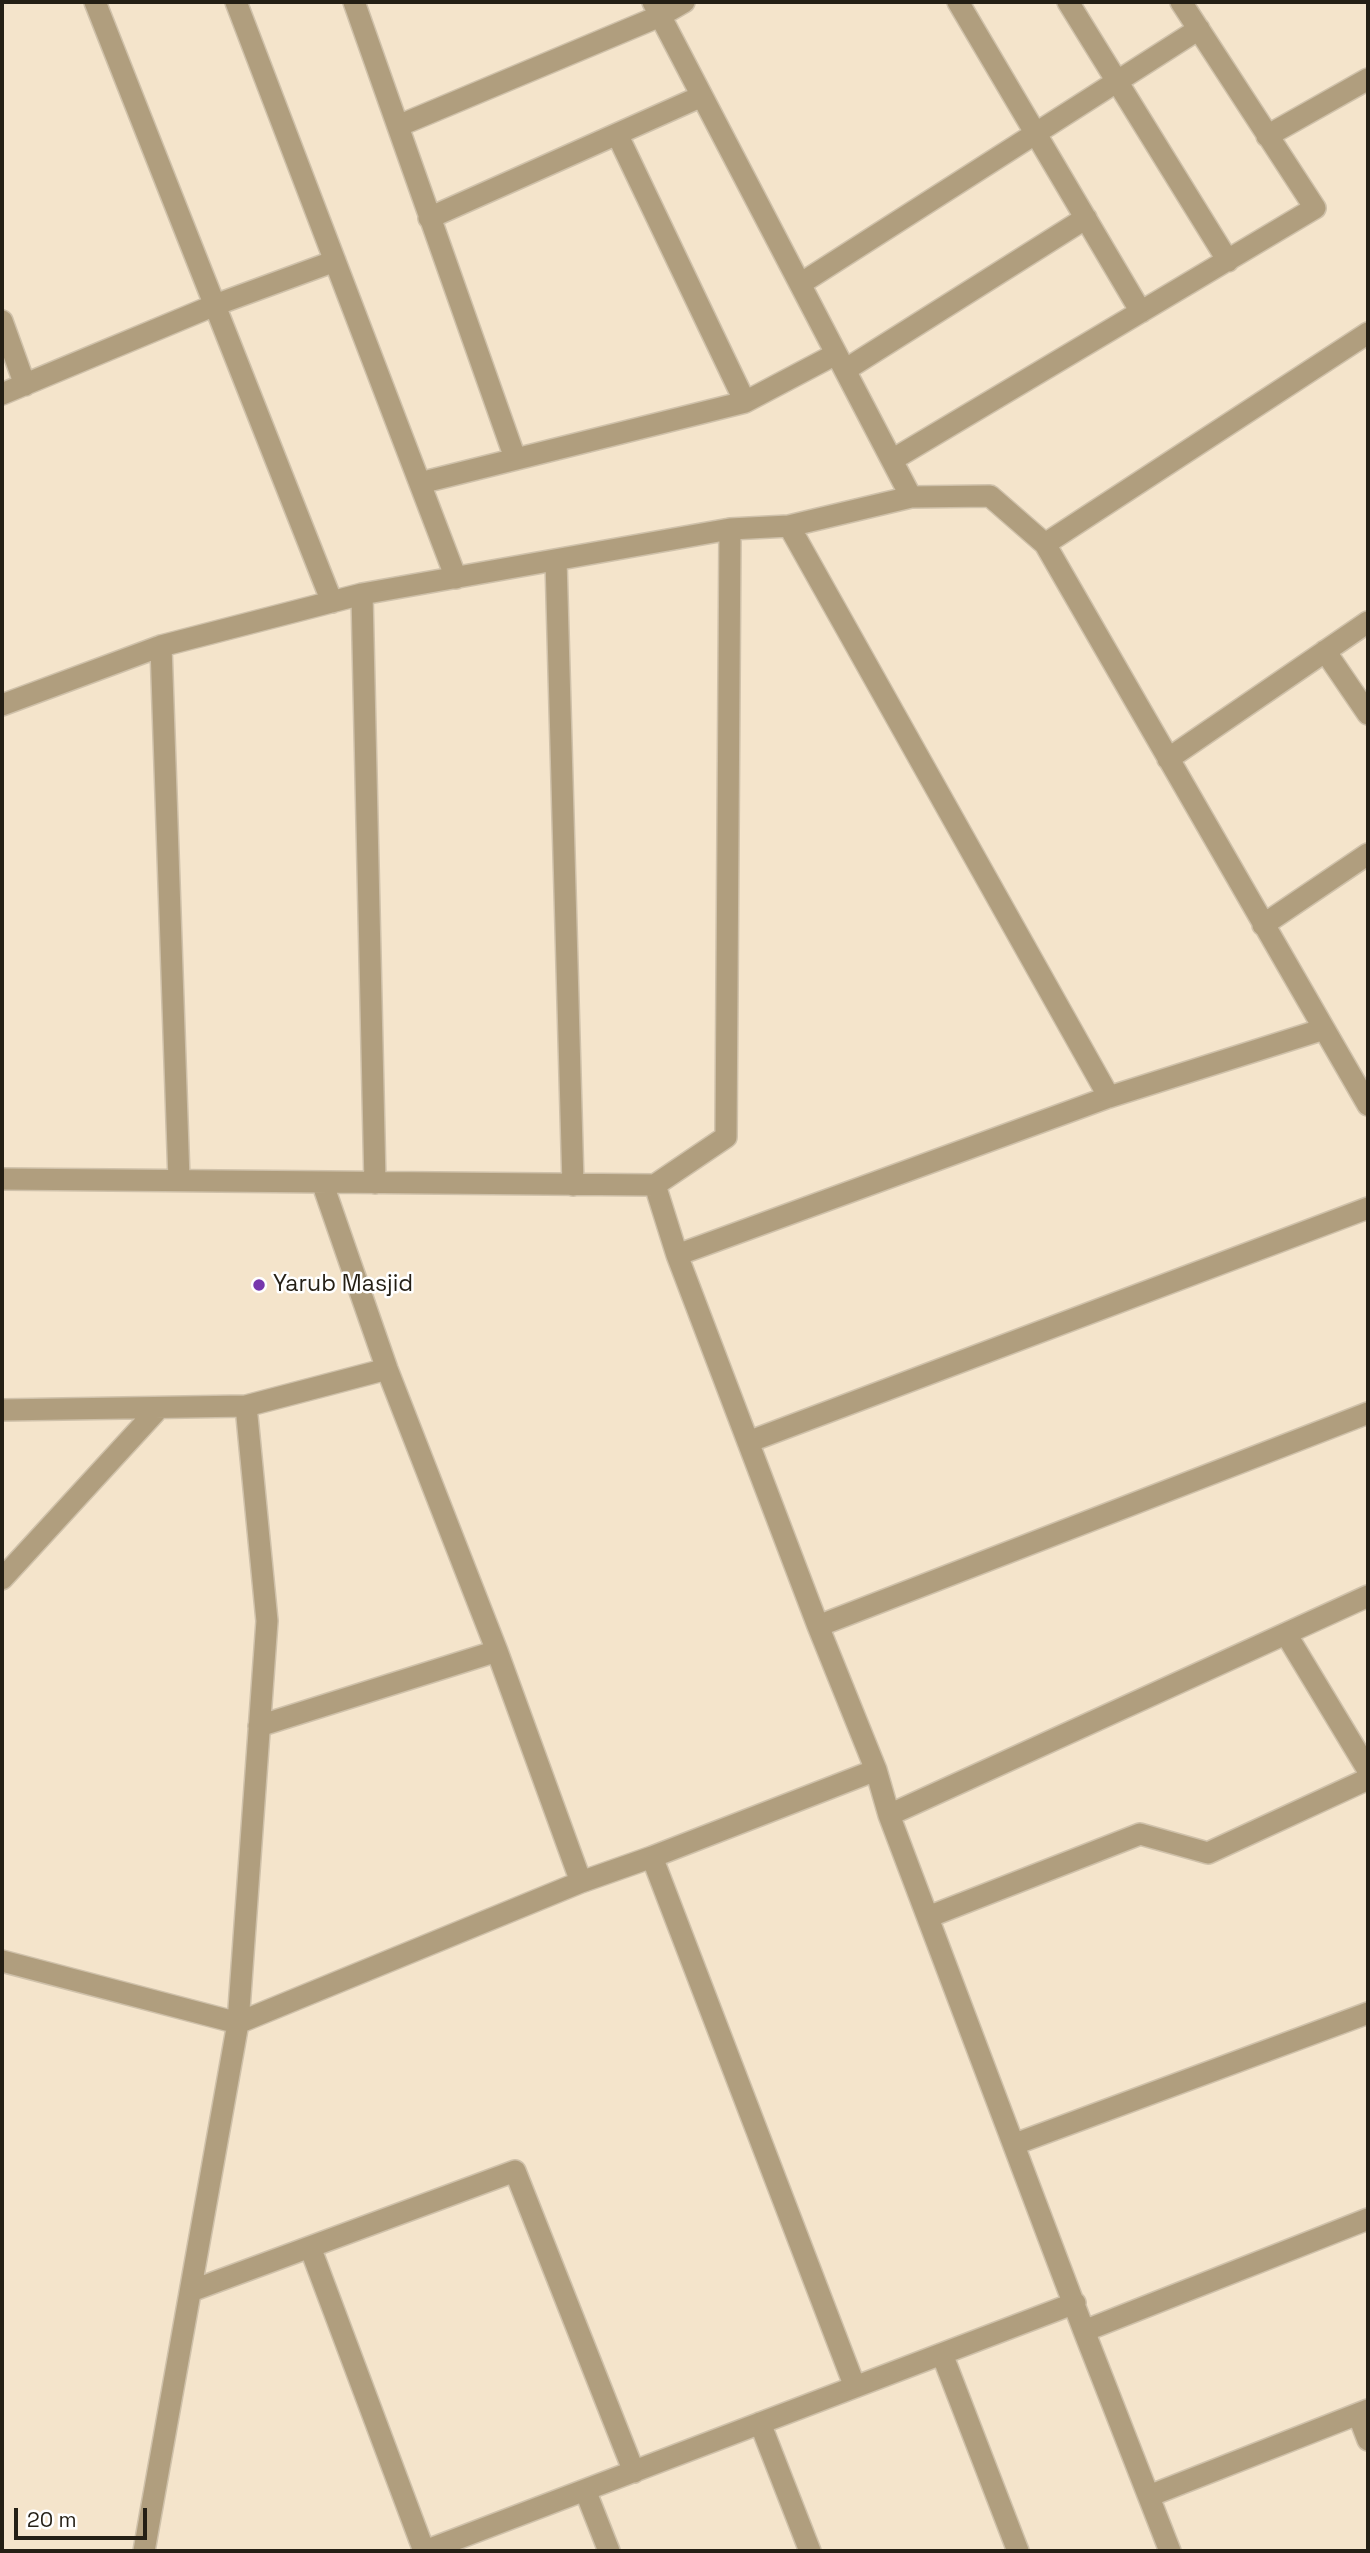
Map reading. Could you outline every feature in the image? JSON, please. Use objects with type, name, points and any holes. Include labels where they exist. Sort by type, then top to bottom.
[{"type":"street","points":[[95,2],[332,602]]},
{"type":"street","points":[[236,2],[456,578]]},
{"type":"street","points":[[354,2],[514,458]]},
{"type":"street","points":[[398,126],[657,9],[684,2]]},
{"type":"street","points":[[958,2],[1141,312]]},
{"type":"street","points":[[1068,2],[1228,261]]},
{"type":"street","points":[[892,460],[1315,208],[1181,2]]},
{"type":"street","points":[[657,9],[911,497]]},
{"type":"street","points":[[800,284],[1199,29]]},
{"type":"street","points":[[1267,136],[1368,79]]},
{"type":"street","points":[[429,218],[702,96]]},
{"type":"street","points":[[617,134],[744,402]]},
{"type":"street","points":[[420,483],[744,402],[841,362],[1086,218]]},
{"type":"street","points":[[2,394],[215,305],[335,261]]},
{"type":"street","points":[[2,321],[25,385]]},
{"type":"street","points":[[1045,544],[1368,333]]},
{"type":"street","points":[[2,705],[162,646],[362,594],[730,529],[789,526],[911,497],[990,496],[1045,544],[1368,1105]]},
{"type":"street","points":[[789,526],[1109,1097]]},
{"type":"street","points":[[2,1179],[655,1185],[726,1137],[730,529]]},
{"type":"street","points":[[556,560],[573,1185]]},
{"type":"street","points":[[362,594],[375,1183]]},
{"type":"street","points":[[1168,759],[1368,622]]},
{"type":"street","points":[[162,646],[179,1180]]},
{"type":"street","points":[[1325,651],[1368,714]]},
{"type":"street","points":[[1263,925],[1368,854]]},
{"type":"street","points":[[677,1255],[1109,1097],[1324,1029]]},
{"type":"street","points":[[322,1182],[387,1370],[497,1651],[582,1882]]},
{"type":"street","points":[[655,1185],[677,1255],[818,1626],[876,1770],[889,1815],[1170,2551]]},
{"type":"street","points":[[748,1442],[1368,1208]]},
{"type":"street","points":[[2,1410],[246,1406],[387,1370]]},
{"type":"street","points":[[144,2551],[238,2023],[267,1621],[246,1406]]},
{"type":"street","points":[[2,1579],[159,1408]]},
{"type":"street","points":[[818,1626],[1368,1413]]},
{"type":"street","points":[[889,1815],[1368,1596]]},
{"type":"street","points":[[1286,1634],[1368,1770]]},
{"type":"street","points":[[260,1726],[497,1651]]},
{"type":"street","points":[[2,1961],[238,2023],[582,1882],[876,1770]]},
{"type":"street","points":[[928,1917],[1140,1834],[1208,1853],[1368,1779]]},
{"type":"street","points":[[652,1857],[855,2387]]},
{"type":"street","points":[[1015,2144],[1368,2013]]},
{"type":"street","points":[[191,2291],[515,2171],[634,2472]]},
{"type":"street","points":[[1084,2331],[1368,2220]]},
{"type":"street","points":[[310,2247],[424,2551],[1075,2302]]},
{"type":"street","points":[[942,2354],[1018,2551]]},
{"type":"street","points":[[1149,2496],[1363,2412],[1368,2440]]},
{"type":"street","points":[[760,2423],[810,2551]]},
{"type":"street","points":[[585,2490],[609,2551]]},
{"type":"place","name":"Yarub Masjid","points":[[259,1285]]}]
